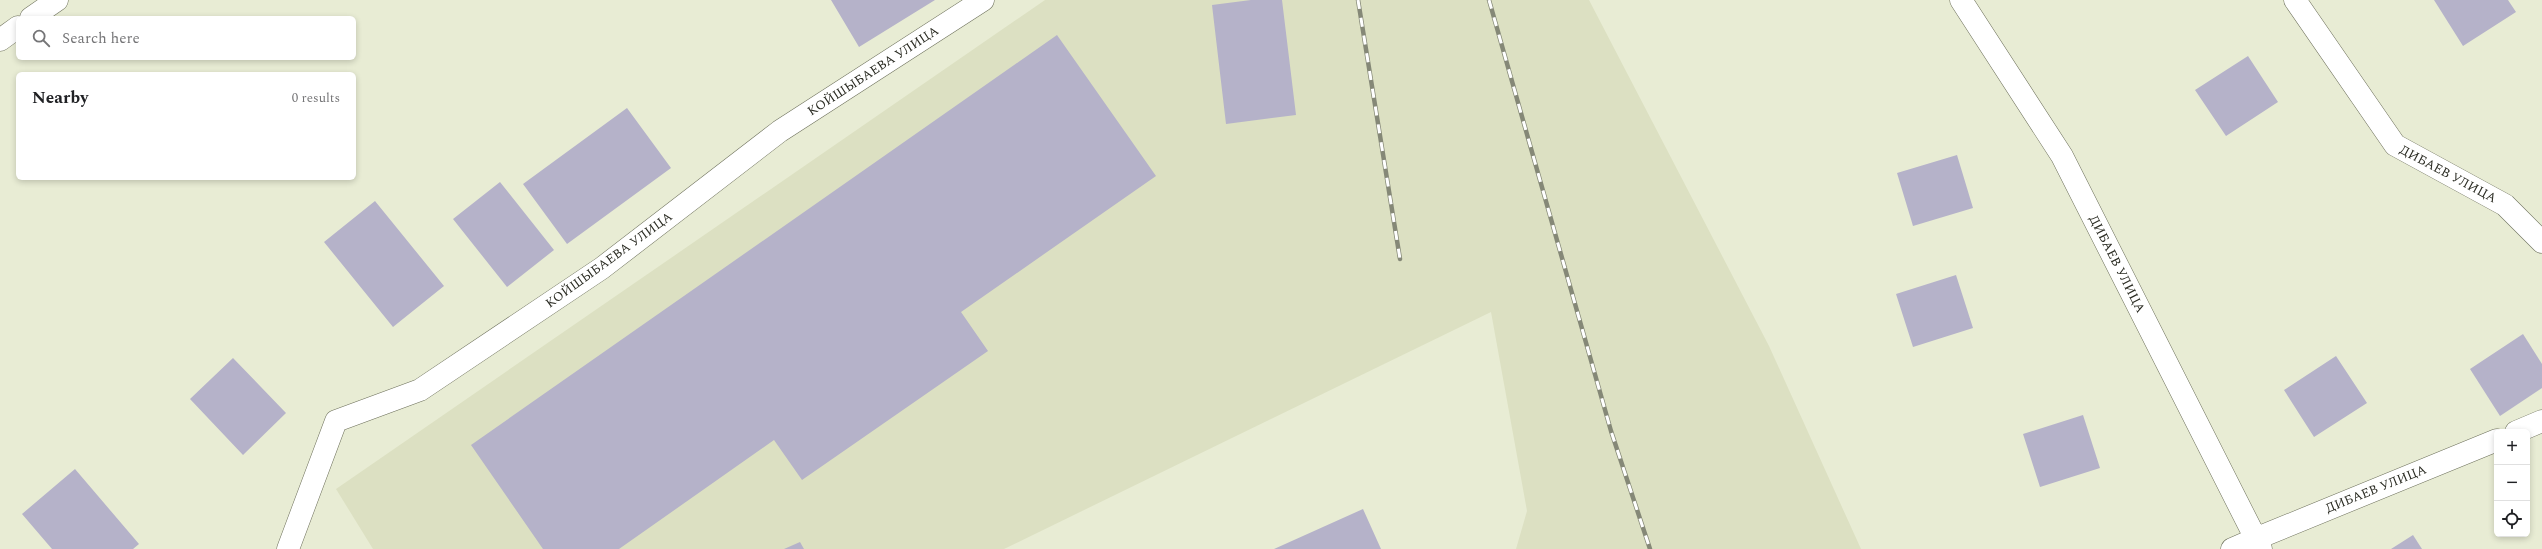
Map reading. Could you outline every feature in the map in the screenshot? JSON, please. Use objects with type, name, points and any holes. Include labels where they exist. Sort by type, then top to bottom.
[{"type":"street","points":[[34,16],[57,0]]},
{"type":"street","name":"КОЙШЫБАЕВА УЛИЦА","points":[[288,549],[336,421],[420,390],[602,268],[780,131],[983,0]]},
{"type":"street","name":"ДИБАЕВ УЛИЦА","points":[[1961,0],[2062,156],[2258,544],[2494,441]]},
{"type":"street","name":"ДИБАЕВ УЛИЦА","points":[[2295,0],[2395,145],[2505,205],[2542,242]]},
{"type":"street","points":[[0,40],[16,28]]},
{"type":"street","points":[[2523,429],[2542,421]]},
{"type":"street","points":[[2232,549],[2258,544]]},
{"type":"shaded area","points":[[1045,0],[1589,0],[1769,346],[1861,549],[1516,549],[1527,511],[1491,312],[1004,549],[373,549],[336,489]]},
{"type":"building","points":[[831,0],[935,0],[859,47]]},
{"type":"building","points":[[1251,0],[1282,0],[1296,115],[1226,124],[1212,5]]},
{"type":"building","points":[[2434,0],[2508,0],[2516,12],[2463,46]]},
{"type":"building","points":[[1057,35],[1156,176],[961,312],[988,351],[802,480],[774,440],[619,549],[543,549],[471,445]]},
{"type":"building","points":[[2248,56],[2278,102],[2226,136],[2195,90]]},
{"type":"building","points":[[627,108],[671,168],[567,244],[523,184]]},
{"type":"building","points":[[1957,155],[1973,208],[1913,226],[1897,173]]},
{"type":"building","points":[[500,182],[554,250],[507,287],[453,219]]},
{"type":"building","points":[[375,201],[444,286],[393,327],[324,242]]},
{"type":"building","points":[[1956,275],[1973,328],[1913,347],[1896,294]]},
{"type":"building","points":[[2523,334],[2542,364],[2542,388],[2500,416],[2470,369]]},
{"type":"building","points":[[2336,356],[2367,403],[2314,437],[2284,390]]},
{"type":"building","points":[[233,358],[286,413],[243,455],[190,399]]},
{"type":"building","points":[[2083,415],[2100,468],[2040,487],[2023,434]]},
{"type":"building","points":[[75,469],[139,544],[133,549],[52,549],[22,514]]},
{"type":"building","points":[[1363,509],[1381,549],[1274,549]]},
{"type":"building","points":[[2413,535],[2422,549],[2391,549]]},
{"type":"building","points":[[800,542],[804,549],[784,549]]},
{"type":"railway","points":[[1358,0],[1400,259]]},
{"type":"railway","points":[[1489,0],[1611,431],[1650,549]]}]
